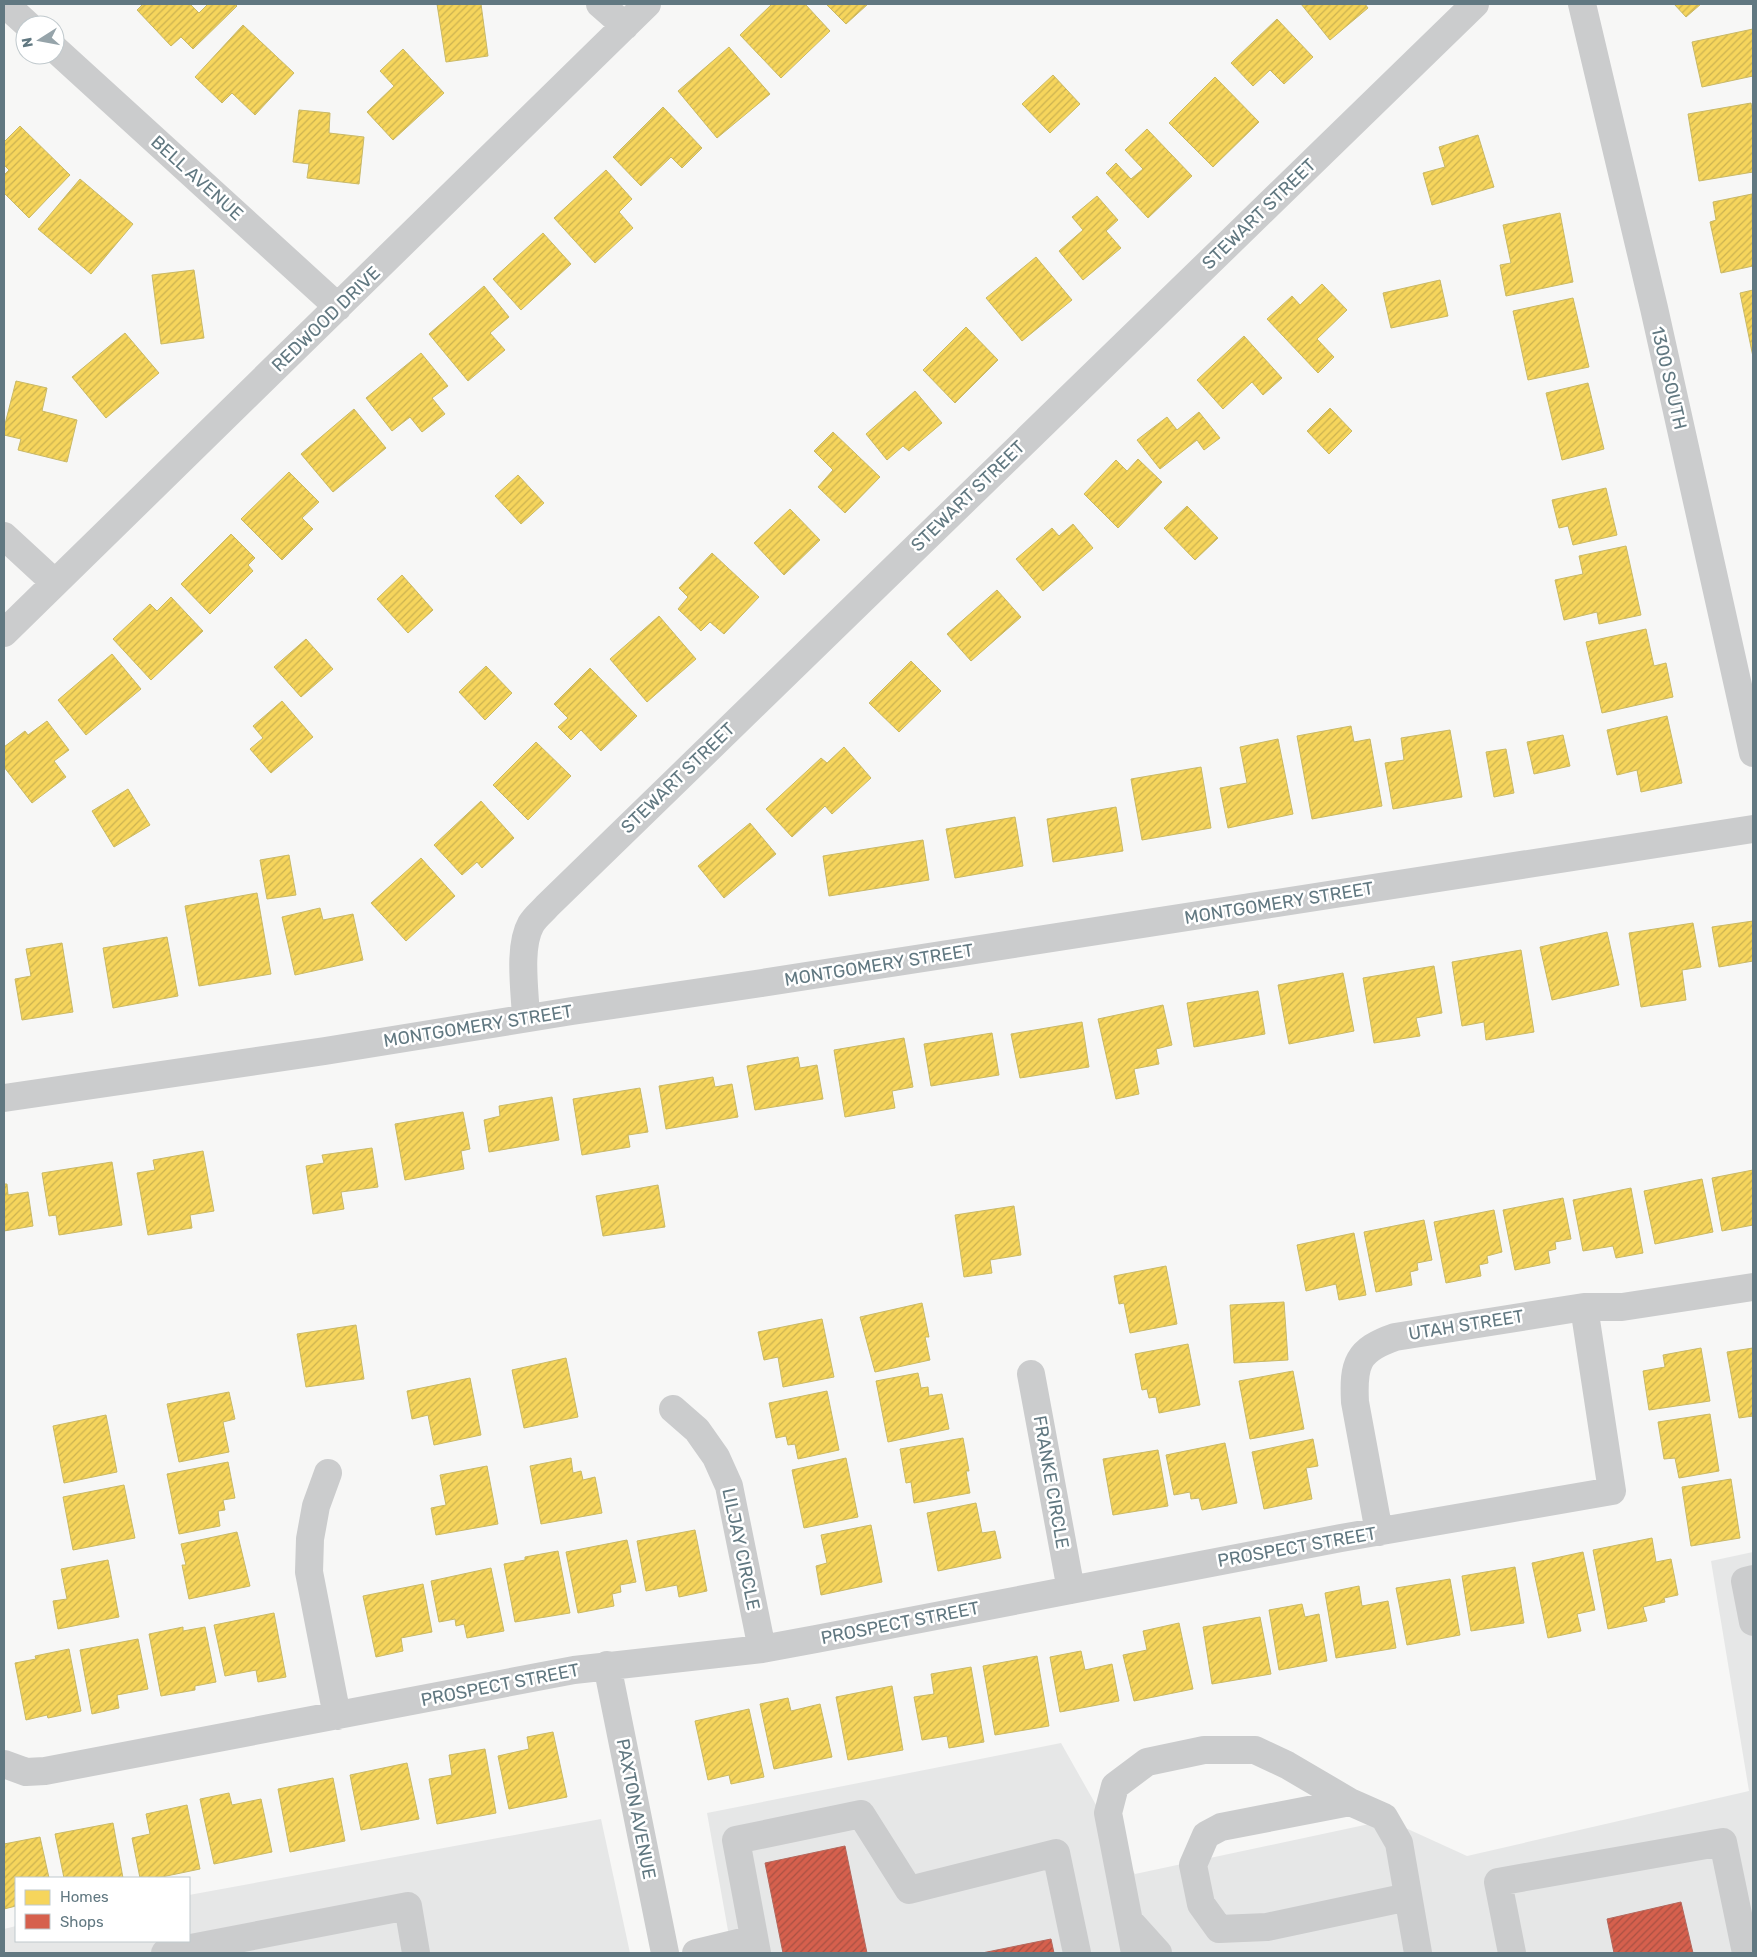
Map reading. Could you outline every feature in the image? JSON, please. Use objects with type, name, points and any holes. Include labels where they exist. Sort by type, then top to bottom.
[{"type":"street","points":[[5,4],[17,15]]},
{"type":"street","points":[[600,4],[624,26]]},
{"type":"street","name":"REDWOOD DRIVE","points":[[4,633],[647,4]]},
{"type":"street","name":"STEWART STREET","points":[[526,1018],[524,955],[526,939],[531,924],[547,906],[1475,4]]},
{"type":"street","name":"1300 SOUTH","points":[[1582,4],[1651,298],[1753,753]]},
{"type":"street","name":"BELL AVENUE","points":[[65,58],[338,307]]},
{"type":"street","points":[[4,536],[55,583]]},
{"type":"street","name":"MONTGOMERY STREET","points":[[4,1098],[325,1051],[526,1018],[1753,829]]},
{"type":"street","name":"UTAH STREET","points":[[1379,1532],[1355,1402],[1355,1371],[1362,1355],[1372,1347],[1395,1336],[1584,1307],[1622,1306],[1753,1287]]},
{"type":"street","name":"PROSPECT STREET","points":[[4,1764],[26,1772],[45,1771],[574,1670],[762,1648],[1379,1532],[1612,1491],[1584,1307]]},
{"type":"street","name":"FRANKE CIRCLE","points":[[1031,1374],[1071,1590]]},
{"type":"street","name":"LILJAY CIRCLE","points":[[673,1409],[697,1430],[716,1457],[729,1486],[762,1648]]},
{"type":"street","points":[[328,1473],[316,1506],[310,1539],[309,1572],[337,1716]]},
{"type":"street","points":[[1753,1579],[1745,1581],[1753,1622]]},
{"type":"street","name":"PAXTON AVENUE","points":[[607,1665],[664,1953]]},
{"type":"street","points":[[1135,1953],[1108,1813],[1115,1786],[1147,1762],[1204,1750],[1255,1750],[1287,1765],[1350,1802],[1384,1817],[1399,1843],[1418,1953]]},
{"type":"street","points":[[1350,1802],[1221,1827],[1206,1835],[1193,1865],[1201,1904],[1219,1929],[1267,1927],[1408,1897]]},
{"type":"street","points":[[696,1953],[756,1946],[736,1840],[860,1814],[909,1890],[1056,1852],[1077,1953]]},
{"type":"street","points":[[1512,1953],[1498,1882],[1723,1842],[1746,1953]]},
{"type":"street","points":[[165,1953],[408,1906],[416,1953]]},
{"type":"street","points":[[1129,1920],[1158,1953]]},
{"type":"shaded area","points":[[1753,1552],[1753,1953],[732,1953],[707,1813],[1061,1743],[1135,1874],[1388,1820],[1467,1856],[1749,1791],[1711,1561]]},
{"type":"shaded area","points":[[601,1819],[630,1953],[4,1953],[4,1929],[15,1926],[15,1942],[190,1942],[190,1895]]},
{"type":"building: Homes","points":[[143,4],[190,4],[199,13],[208,4],[235,4],[237,6],[193,49],[181,37],[171,46],[137,10]]},
{"type":"building: Homes","points":[[437,4],[481,4],[488,56],[446,62]]},
{"type":"building: Homes","points":[[772,4],[805,4],[830,31],[781,78],[740,35]]},
{"type":"building: Homes","points":[[826,4],[868,4],[846,24]]},
{"type":"building: Homes","points":[[1301,4],[1365,4],[1368,8],[1330,40]]},
{"type":"building: Homes","points":[[1674,4],[1701,4],[1686,17]]},
{"type":"building: Homes","points":[[1277,19],[1313,57],[1284,84],[1270,70],[1253,86],[1231,63]]},
{"type":"building: Homes","points":[[243,25],[294,73],[255,115],[232,93],[222,103],[195,77]]},
{"type":"building: Homes","points":[[1753,29],[1753,76],[1702,87],[1692,42]]},
{"type":"building: Homes","points":[[729,47],[770,94],[717,138],[678,91]]},
{"type":"building: Homes","points":[[403,49],[444,93],[393,140],[367,112],[394,86],[380,71]]},
{"type":"building: Homes","points":[[1053,75],[1080,104],[1050,133],[1022,104]]},
{"type":"building: Homes","points":[[1215,77],[1259,122],[1213,167],[1169,123]]},
{"type":"building: Homes","points":[[1751,103],[1753,115],[1753,172],[1699,181],[1688,114]]},
{"type":"building: Homes","points":[[663,107],[702,148],[682,168],[671,157],[641,186],[613,157]]},
{"type":"building: Homes","points":[[299,110],[330,113],[329,133],[364,137],[359,184],[307,178],[309,164],[293,162]]},
{"type":"building: Homes","points":[[20,126],[70,175],[29,218],[4,193],[4,175],[9,170],[4,165],[4,142]]},
{"type":"building: Homes","points":[[1147,129],[1192,176],[1148,218],[1106,173],[1116,163],[1131,179],[1143,169],[1125,150]]},
{"type":"building: Homes","points":[[1478,135],[1494,187],[1432,205],[1423,173],[1445,167],[1439,147]]},
{"type":"building: Homes","points":[[606,170],[632,199],[619,212],[633,228],[595,263],[554,218]]},
{"type":"building: Homes","points":[[80,179],[133,224],[91,274],[38,229]]},
{"type":"building: Homes","points":[[1752,194],[1753,266],[1721,273],[1710,222],[1716,220],[1713,202]]},
{"type":"building: Homes","points":[[1097,196],[1118,220],[1106,231],[1121,248],[1083,280],[1059,251],[1083,230],[1072,217]]},
{"type":"building: Homes","points":[[1560,213],[1573,282],[1506,296],[1500,265],[1511,263],[1503,225]]},
{"type":"building: Homes","points":[[543,233],[571,264],[521,310],[493,279]]},
{"type":"building: Homes","points":[[1036,257],[1072,300],[1022,341],[986,298]]},
{"type":"building: Homes","points":[[194,270],[204,338],[161,344],[152,275]]},
{"type":"building: Homes","points":[[1440,280],[1448,316],[1391,328],[1383,293]]},
{"type":"building: Homes","points":[[1322,284],[1347,310],[1317,339],[1334,357],[1318,373],[1267,319],[1292,296],[1300,305]]},
{"type":"building: Homes","points":[[484,286],[509,317],[490,333],[505,350],[468,381],[429,334]]},
{"type":"building: Homes","points":[[1753,290],[1753,357],[1740,293]]},
{"type":"building: Homes","points":[[1573,298],[1589,367],[1528,380],[1513,311]]},
{"type":"building: Homes","points":[[966,327],[998,360],[955,403],[923,370]]},
{"type":"building: Homes","points":[[125,333],[159,373],[106,418],[72,377]]},
{"type":"building: Homes","points":[[1244,336],[1282,378],[1263,395],[1252,382],[1223,409],[1197,380]]},
{"type":"building: Homes","points":[[421,353],[448,386],[432,398],[445,414],[422,432],[410,417],[392,431],[366,398]]},
{"type":"building: Homes","points":[[16,381],[47,388],[42,411],[77,420],[67,462],[18,450],[21,439],[4,435],[4,428]]},
{"type":"building: Homes","points":[[1588,383],[1604,449],[1562,460],[1546,393]]},
{"type":"building: Homes","points":[[915,391],[942,423],[909,451],[903,446],[887,460],[866,434]]},
{"type":"building: Homes","points":[[1330,408],[1352,431],[1329,454],[1307,431]]},
{"type":"building: Homes","points":[[354,409],[386,448],[333,492],[301,454]]},
{"type":"building: Homes","points":[[1199,412],[1220,438],[1204,450],[1197,440],[1160,469],[1137,440],[1167,417],[1177,430]]},
{"type":"building: Homes","points":[[833,432],[880,477],[845,513],[818,487],[833,470],[814,451]]},
{"type":"building: Homes","points":[[1138,459],[1162,482],[1118,528],[1084,494],[1116,460],[1127,471]]},
{"type":"building: Homes","points":[[289,472],[319,502],[302,518],[313,529],[282,560],[241,519]]},
{"type":"building: Homes","points":[[518,475],[544,503],[521,524],[495,496]]},
{"type":"building: Homes","points":[[1606,488],[1617,535],[1573,545],[1568,526],[1559,528],[1552,500]]},
{"type":"building: Homes","points":[[1187,506],[1218,538],[1195,560],[1164,528]]},
{"type":"building: Homes","points":[[790,509],[820,540],[784,575],[754,543]]},
{"type":"building: Homes","points":[[1073,524],[1093,548],[1043,591],[1016,559],[1052,528],[1059,536]]},
{"type":"building: Homes","points":[[231,534],[255,558],[248,565],[253,571],[210,614],[181,584]]},
{"type":"building: Homes","points":[[1626,546],[1641,615],[1599,624],[1597,612],[1564,620],[1555,580],[1583,574],[1579,556]]},
{"type":"building: Homes","points":[[712,553],[759,597],[724,634],[710,622],[701,631],[678,609],[688,597],[679,588]]},
{"type":"building: Homes","points":[[402,575],[433,610],[408,633],[377,599]]},
{"type":"building: Homes","points":[[997,590],[1021,617],[971,661],[947,634]]},
{"type":"building: Homes","points":[[171,597],[203,631],[151,680],[113,639],[150,604],[157,611]]},
{"type":"building: Homes","points":[[659,616],[696,659],[647,702],[610,659]]},
{"type":"building: Homes","points":[[1646,629],[1654,666],[1666,663],[1673,697],[1602,713],[1586,642]]},
{"type":"building: Homes","points":[[306,639],[333,669],[301,697],[274,667]]},
{"type":"building: Homes","points":[[112,654],[141,689],[86,735],[58,700]]},
{"type":"building: Homes","points":[[911,661],[941,691],[899,732],[869,703]]},
{"type":"building: Homes","points":[[486,666],[512,693],[485,720],[459,692]]},
{"type":"building: Homes","points":[[590,668],[637,716],[601,751],[581,730],[571,740],[558,727],[568,718],[554,704]]},
{"type":"building: Homes","points":[[282,701],[313,737],[271,773],[250,749],[263,738],[253,726]]},
{"type":"building: Homes","points":[[1667,716],[1682,783],[1641,792],[1637,770],[1617,775],[1607,730]]},
{"type":"building: Homes","points":[[47,721],[69,750],[54,761],[66,777],[32,803],[4,767],[4,747],[25,731],[28,735]]},
{"type":"building: Homes","points":[[1351,726],[1354,742],[1370,739],[1382,806],[1312,819],[1297,736]]},
{"type":"building: Homes","points":[[1450,730],[1462,797],[1393,809],[1385,763],[1404,760],[1401,738]]},
{"type":"building: Homes","points":[[1563,735],[1570,766],[1534,774],[1527,742]]},
{"type":"building: Homes","points":[[1278,739],[1293,814],[1228,828],[1220,788],[1247,783],[1240,747]]},
{"type":"building: Homes","points":[[536,742],[571,776],[528,820],[493,785]]},
{"type":"building: Homes","points":[[844,747],[871,778],[832,814],[825,806],[792,837],[766,809],[821,758],[827,763]]},
{"type":"building: Homes","points":[[1506,749],[1514,793],[1494,797],[1486,752]]},
{"type":"building: Homes","points":[[1201,767],[1211,828],[1142,840],[1131,779]]},
{"type":"building: Homes","points":[[128,789],[150,825],[114,847],[92,811]]},
{"type":"building: Homes","points":[[481,801],[514,838],[482,868],[477,862],[462,875],[434,845]]},
{"type":"building: Homes","points":[[1116,807],[1123,851],[1053,862],[1047,819]]},
{"type":"building: Homes","points":[[1015,817],[1023,866],[955,878],[946,829]]},
{"type":"building: Homes","points":[[750,823],[776,854],[724,898],[698,866]]},
{"type":"building: Homes","points":[[923,840],[929,880],[829,896],[823,856]]},
{"type":"building: Homes","points":[[289,855],[296,895],[267,899],[260,860]]},
{"type":"building: Homes","points":[[421,858],[455,896],[406,941],[371,903]]},
{"type":"building: Homes","points":[[257,893],[271,974],[199,986],[185,906]]},
{"type":"building: Homes","points":[[320,908],[323,920],[353,914],[363,960],[295,975],[282,917]]},
{"type":"building: Homes","points":[[1753,921],[1753,961],[1719,967],[1712,927]]},
{"type":"building: Homes","points":[[1693,923],[1701,967],[1682,970],[1686,1000],[1641,1007],[1629,933]]},
{"type":"building: Homes","points":[[1607,932],[1619,985],[1552,1000],[1540,947]]},
{"type":"building: Homes","points":[[167,937],[178,996],[113,1008],[103,948]]},
{"type":"building: Homes","points":[[62,943],[73,1012],[22,1020],[15,979],[31,976],[26,949]]},
{"type":"building: Homes","points":[[1521,950],[1534,1032],[1486,1040],[1484,1022],[1462,1026],[1452,962]]},
{"type":"building: Homes","points":[[1434,966],[1442,1013],[1416,1018],[1420,1036],[1374,1043],[1363,978]]},
{"type":"building: Homes","points":[[1343,973],[1354,1031],[1289,1044],[1278,985]]},
{"type":"building: Homes","points":[[1258,991],[1265,1034],[1194,1047],[1187,1003]]},
{"type":"building: Homes","points":[[1163,1005],[1172,1045],[1156,1049],[1159,1064],[1134,1069],[1139,1094],[1116,1099],[1098,1019]]},
{"type":"building: Homes","points":[[1082,1022],[1089,1067],[1020,1078],[1011,1034]]},
{"type":"building: Homes","points":[[992,1033],[999,1075],[931,1086],[924,1044]]},
{"type":"building: Homes","points":[[904,1038],[913,1087],[892,1091],[895,1108],[845,1117],[834,1050]]},
{"type":"building: Homes","points":[[798,1057],[800,1068],[817,1065],[823,1099],[755,1110],[747,1066]]},
{"type":"building: Homes","points":[[713,1077],[715,1087],[732,1084],[738,1117],[666,1129],[659,1086]]},
{"type":"building: Homes","points":[[640,1088],[648,1132],[628,1135],[630,1147],[582,1155],[573,1099]]},
{"type":"building: Homes","points":[[552,1097],[559,1140],[489,1152],[484,1120],[500,1116],[499,1106]]},
{"type":"building: Homes","points":[[463,1112],[470,1149],[461,1151],[464,1169],[405,1180],[395,1124]]},
{"type":"building: Homes","points":[[372,1148],[378,1187],[341,1192],[344,1209],[313,1214],[306,1166],[324,1163],[322,1155]]},
{"type":"building: Homes","points":[[203,1151],[214,1211],[190,1215],[192,1228],[148,1235],[137,1173],[155,1170],[153,1160]]},
{"type":"building: Homes","points":[[112,1162],[122,1225],[59,1235],[56,1215],[49,1216],[42,1173]]},
{"type":"building: Homes","points":[[1753,1170],[1753,1225],[1722,1231],[1712,1178]]},
{"type":"building: Homes","points":[[1702,1179],[1713,1232],[1655,1244],[1644,1191]]},
{"type":"building: Homes","points":[[4,1184],[7,1184],[8,1195],[28,1192],[33,1226],[4,1231]]},
{"type":"building: Homes","points":[[658,1185],[665,1227],[603,1236],[596,1196]]},
{"type":"building: Homes","points":[[1631,1188],[1643,1253],[1616,1258],[1613,1246],[1583,1251],[1573,1200]]},
{"type":"building: Homes","points":[[1563,1198],[1571,1239],[1555,1242],[1556,1249],[1548,1251],[1550,1263],[1515,1270],[1503,1210]]},
{"type":"building: Homes","points":[[1014,1206],[1021,1255],[990,1260],[992,1273],[964,1277],[955,1215]]},
{"type":"building: Homes","points":[[1494,1210],[1502,1252],[1487,1256],[1488,1263],[1479,1265],[1481,1276],[1446,1283],[1434,1222]]},
{"type":"building: Homes","points":[[1424,1220],[1432,1260],[1417,1263],[1418,1270],[1410,1272],[1412,1285],[1376,1292],[1364,1232]]},
{"type":"building: Homes","points":[[1354,1233],[1366,1295],[1339,1300],[1336,1284],[1306,1291],[1297,1245]]},
{"type":"building: Homes","points":[[1166,1266],[1177,1324],[1130,1333],[1124,1303],[1119,1304],[1114,1276]]},
{"type":"building: Homes","points":[[1284,1302],[1288,1360],[1234,1363],[1230,1305]]},
{"type":"building: Homes","points":[[922,1303],[929,1337],[925,1337],[930,1360],[875,1372],[860,1317]]},
{"type":"building: Homes","points":[[822,1319],[834,1377],[783,1387],[778,1357],[764,1360],[758,1332]]},
{"type":"building: Homes","points":[[356,1325],[364,1379],[306,1387],[297,1334]]},
{"type":"building: Homes","points":[[1188,1344],[1200,1405],[1159,1413],[1156,1397],[1149,1398],[1147,1389],[1142,1390],[1135,1354]]},
{"type":"building: Homes","points":[[1701,1348],[1710,1401],[1649,1410],[1643,1371],[1665,1367],[1663,1355]]},
{"type":"building: Homes","points":[[1753,1348],[1753,1416],[1739,1418],[1727,1352]]},
{"type":"building: Homes","points":[[566,1358],[578,1417],[524,1428],[512,1370]]},
{"type":"building: Homes","points":[[1293,1371],[1304,1429],[1250,1439],[1239,1381]]},
{"type":"building: Homes","points":[[918,1373],[921,1388],[928,1387],[929,1396],[942,1394],[949,1429],[888,1442],[876,1381]]},
{"type":"building: Homes","points":[[470,1378],[481,1435],[434,1445],[428,1415],[412,1419],[407,1391]]},
{"type":"building: Homes","points":[[827,1391],[839,1450],[798,1459],[795,1444],[788,1445],[786,1436],[776,1438],[769,1403]]},
{"type":"building: Homes","points":[[229,1392],[235,1419],[223,1422],[229,1452],[179,1462],[167,1404]]},
{"type":"building: Homes","points":[[1710,1414],[1719,1471],[1679,1478],[1675,1458],[1664,1459],[1658,1422]]},
{"type":"building: Homes","points":[[106,1415],[117,1472],[64,1483],[53,1426]]},
{"type":"building: Homes","points":[[963,1438],[969,1471],[966,1471],[970,1493],[914,1503],[911,1482],[906,1483],[900,1449]]},
{"type":"building: Homes","points":[[1313,1439],[1318,1466],[1306,1468],[1312,1499],[1264,1509],[1252,1452]]},
{"type":"building: Homes","points":[[1225,1443],[1237,1503],[1202,1510],[1199,1498],[1191,1499],[1190,1492],[1174,1495],[1166,1455]]},
{"type":"building: Homes","points":[[1158,1450],[1168,1506],[1113,1515],[1103,1459]]},
{"type":"building: Homes","points":[[571,1458],[573,1473],[581,1471],[583,1480],[595,1477],[602,1513],[541,1524],[530,1466]]},
{"type":"building: Homes","points":[[846,1458],[858,1517],[804,1528],[792,1470]]},
{"type":"building: Homes","points":[[228,1462],[235,1498],[223,1500],[225,1510],[218,1511],[220,1526],[179,1534],[167,1474]]},
{"type":"building: Homes","points":[[487,1466],[498,1524],[436,1535],[431,1508],[446,1505],[440,1475]]},
{"type":"building: Homes","points":[[1731,1479],[1740,1538],[1691,1546],[1682,1487]]},
{"type":"building: Homes","points":[[124,1485],[135,1538],[73,1550],[63,1497]]},
{"type":"building: Homes","points":[[976,1503],[982,1533],[995,1531],[1001,1558],[938,1571],[927,1513]]},
{"type":"building: Homes","points":[[871,1525],[882,1582],[821,1595],[816,1566],[827,1563],[821,1535]]},
{"type":"building: Homes","points":[[695,1530],[707,1591],[679,1597],[677,1585],[646,1591],[637,1541]]},
{"type":"building: Homes","points":[[237,1532],[250,1586],[189,1599],[182,1565],[186,1565],[181,1544]]},
{"type":"building: Homes","points":[[1652,1538],[1656,1562],[1671,1559],[1678,1595],[1664,1598],[1665,1602],[1643,1607],[1647,1621],[1608,1629],[1593,1550]]},
{"type":"building: Homes","points":[[627,1540],[636,1582],[620,1585],[621,1592],[612,1594],[614,1606],[578,1613],[566,1552]]},
{"type":"building: Homes","points":[[558,1551],[570,1613],[515,1622],[504,1564],[525,1560],[525,1557]]},
{"type":"building: Homes","points":[[1583,1552],[1595,1610],[1577,1614],[1581,1631],[1548,1638],[1532,1563]]},
{"type":"building: Homes","points":[[108,1560],[119,1617],[58,1629],[53,1601],[67,1599],[61,1569]]},
{"type":"building: Homes","points":[[1515,1567],[1524,1623],[1471,1631],[1462,1576]]},
{"type":"building: Homes","points":[[491,1568],[504,1631],[467,1638],[464,1624],[456,1626],[455,1619],[439,1622],[431,1581]]},
{"type":"building: Homes","points":[[1450,1579],[1460,1635],[1407,1645],[1396,1588]]},
{"type":"building: Homes","points":[[423,1584],[432,1632],[401,1638],[403,1651],[376,1657],[363,1596]]},
{"type":"building: Homes","points":[[1359,1586],[1362,1606],[1388,1601],[1396,1648],[1336,1658],[1325,1593]]},
{"type":"building: Homes","points":[[1302,1604],[1305,1617],[1319,1614],[1327,1661],[1279,1670],[1269,1610]]},
{"type":"building: Homes","points":[[274,1613],[286,1677],[258,1682],[256,1670],[225,1676],[214,1625]]},
{"type":"building: Homes","points":[[1260,1617],[1271,1674],[1212,1684],[1203,1627]]},
{"type":"building: Homes","points":[[1179,1623],[1193,1689],[1134,1701],[1123,1655],[1147,1650],[1143,1631]]},
{"type":"building: Homes","points":[[183,1627],[183,1631],[205,1627],[216,1682],[195,1686],[195,1690],[161,1696],[149,1634]]},
{"type":"building: Homes","points":[[138,1639],[148,1689],[117,1695],[119,1708],[92,1714],[80,1650]]},
{"type":"building: Homes","points":[[69,1649],[81,1711],[48,1718],[47,1715],[26,1720],[15,1663],[36,1659],[35,1656]]},
{"type":"building: Homes","points":[[1081,1651],[1085,1670],[1112,1664],[1119,1701],[1060,1712],[1050,1657]]},
{"type":"building: Homes","points":[[1037,1656],[1049,1726],[995,1735],[983,1666]]},
{"type":"building: Homes","points":[[971,1667],[984,1742],[949,1748],[947,1736],[922,1740],[914,1697],[934,1694],[931,1674]]},
{"type":"building: Homes","points":[[892,1686],[903,1750],[848,1760],[836,1697]]},
{"type":"building: Homes","points":[[788,1698],[791,1711],[820,1704],[832,1757],[774,1769],[760,1704]]},
{"type":"building: Homes","points":[[749,1709],[764,1777],[731,1784],[729,1775],[708,1780],[695,1721]]},
{"type":"building: Homes","points":[[553,1732],[567,1797],[509,1809],[498,1756],[529,1749],[527,1737]]},
{"type":"building: Homes","points":[[485,1749],[496,1813],[437,1824],[429,1779],[452,1775],[449,1755]]},
{"type":"building: Homes","points":[[407,1763],[419,1819],[361,1830],[350,1775]]},
{"type":"building: Homes","points":[[333,1778],[345,1841],[290,1852],[278,1789]]},
{"type":"building: Homes","points":[[229,1793],[232,1805],[261,1799],[272,1852],[214,1864],[200,1799]]},
{"type":"building: Homes","points":[[187,1805],[200,1869],[162,1877],[140,1877],[132,1838],[150,1834],[146,1814]]},
{"type":"building: Homes","points":[[113,1823],[123,1877],[64,1877],[55,1834]]},
{"type":"building: Homes","points":[[40,1837],[49,1877],[15,1877],[15,1906],[4,1909],[4,1844]]},
{"type":"building: Shops","points":[[845,1846],[867,1953],[783,1953],[765,1863]]},
{"type":"building: Shops","points":[[1681,1902],[1693,1953],[1614,1953],[1607,1919]]},
{"type":"building: Shops","points":[[1051,1939],[1054,1953],[982,1953]]}]
